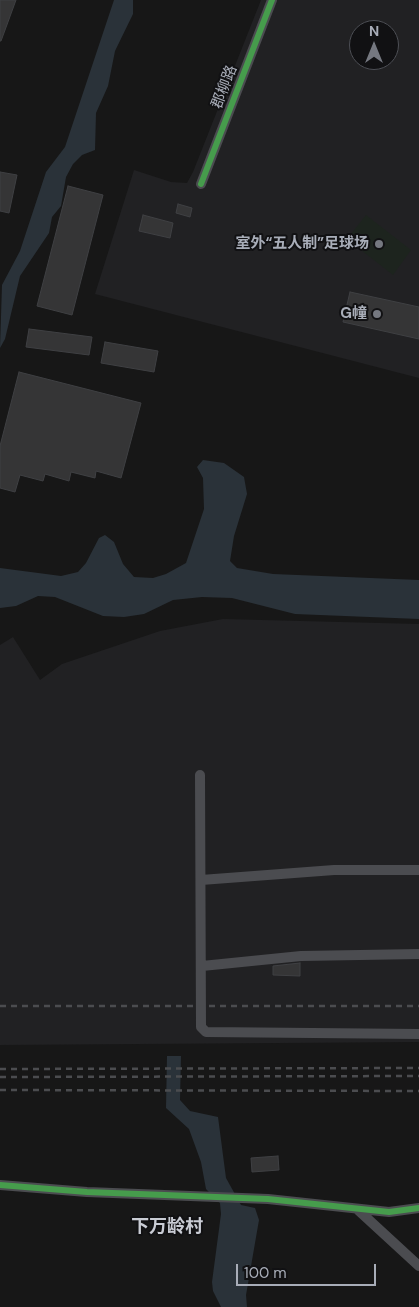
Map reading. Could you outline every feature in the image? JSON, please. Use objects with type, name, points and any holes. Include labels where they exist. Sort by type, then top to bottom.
[{"type":"street","name":"郡柳路","points":[[201,184],[272,0]]},
{"type":"street","points":[[200,775],[201,1027],[206,1032],[419,1034]]},
{"type":"street","points":[[201,880],[334,870],[419,870]]},
{"type":"street","points":[[202,966],[301,956],[419,954]]},
{"type":"street","points":[[0,1185],[87,1192],[268,1199],[389,1212],[419,1208]]},
{"type":"street","points":[[358,1209],[419,1266]]},
{"type":"shaded area","points":[[114,0],[133,0],[133,14],[115,51],[108,86],[96,113],[95,150],[82,155],[73,164],[66,177],[61,206],[52,217],[49,233],[20,276],[5,339],[0,348],[2,285],[20,251],[46,172],[65,147]]},
{"type":"shaded area","points":[[261,0],[419,0],[419,378],[95,294],[134,170],[171,182],[187,183]]},
{"type":"shaded area","name":"室外“五人制”足球场","points":[[366,215],[411,250],[393,275],[347,239]]},
{"type":"shaded area","points":[[203,460],[224,463],[244,477],[247,494],[234,536],[230,561],[237,568],[273,574],[419,580],[419,619],[295,614],[232,598],[202,597],[173,600],[144,614],[124,617],[103,616],[55,597],[38,596],[16,606],[0,608],[0,568],[61,576],[78,572],[86,563],[99,538],[105,535],[114,542],[123,564],[134,577],[153,578],[166,574],[186,563],[204,509],[203,478],[197,467]]},
{"type":"shaded area","points":[[223,619],[419,624],[419,1042],[0,1045],[0,645],[13,637],[40,680],[62,664],[160,631]]},
{"type":"shaded area","points":[[167,1056],[181,1056],[180,1100],[190,1111],[218,1117],[226,1178],[241,1205],[255,1208],[259,1220],[246,1295],[247,1307],[221,1307],[213,1291],[212,1282],[221,1214],[220,1203],[206,1189],[201,1162],[189,1129],[166,1108]]},
{"type":"building","points":[[0,0],[16,0],[1,41],[0,41]]},
{"type":"building","points":[[0,172],[17,175],[9,213],[0,211]]},
{"type":"building","points":[[68,186],[103,195],[72,315],[37,306]]},
{"type":"building","points":[[178,204],[192,208],[190,217],[176,213]]},
{"type":"building","points":[[143,215],[173,223],[170,238],[139,231]]},
{"type":"building","name":"G幢","points":[[350,292],[419,307],[419,339],[343,322]]},
{"type":"building","points":[[29,329],[92,337],[89,355],[26,347]]},
{"type":"building","points":[[105,342],[158,351],[154,372],[101,363]]},
{"type":"building","points":[[19,372],[141,403],[121,478],[96,471],[95,478],[71,472],[69,481],[45,474],[43,481],[20,475],[15,492],[0,488],[0,446]]},
{"type":"building","points":[[300,963],[300,976],[273,975],[273,966]]},
{"type":"building","points":[[278,1156],[279,1170],[252,1172],[251,1158]]},
{"type":"railway","points":[[0,1006],[419,1006]]},
{"type":"railway","points":[[0,1069],[419,1068]]},
{"type":"railway","points":[[0,1077],[419,1076]]},
{"type":"railway","points":[[0,1090],[419,1091]]},
{"type":"cycle path","points":[[201,184],[272,0]]},
{"type":"cycle path","points":[[0,1185],[87,1192],[268,1199],[389,1212],[419,1208]]},
{"type":"place","name":"室外“五人制”足球场","points":[[379,244]]},
{"type":"place","name":"G幢","points":[[377,314]]},
{"type":"district","name":"下万龄村","points":[[167,1227]]}]
